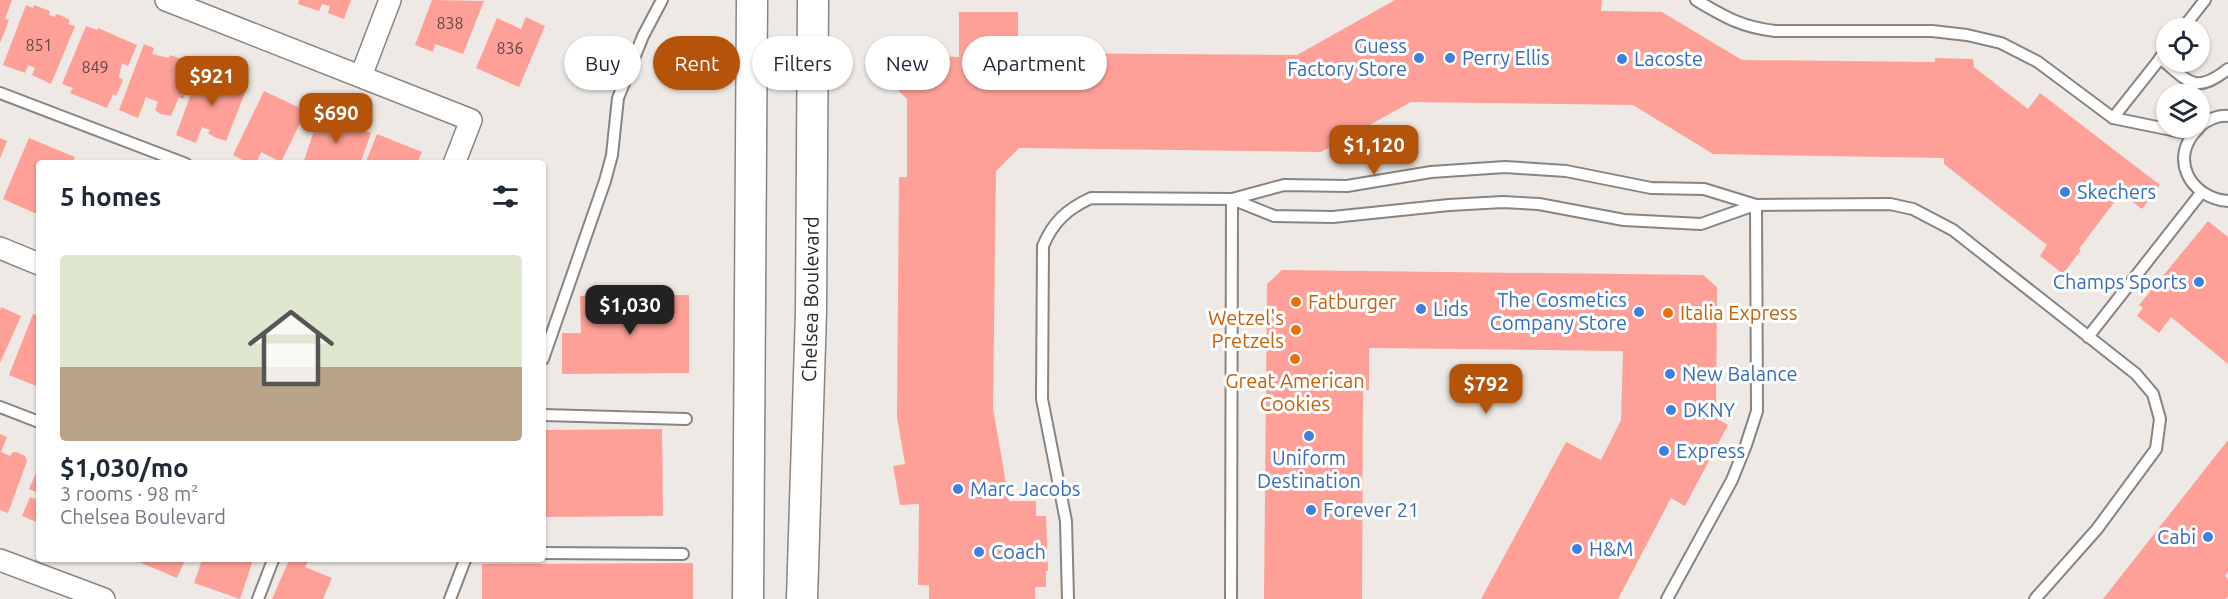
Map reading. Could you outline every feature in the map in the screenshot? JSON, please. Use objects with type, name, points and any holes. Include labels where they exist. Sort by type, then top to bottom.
[{"type":"main road","points":[[748,599],[752,0]]},
{"type":"main road","name":"Chelsea Boulevard","points":[[802,599],[811,312],[813,0]]},
{"type":"street","points":[[166,0],[471,120],[456,160]]},
{"type":"street","points":[[361,76],[390,0]]},
{"type":"street","points":[[0,248],[36,263]]},
{"type":"street","points":[[0,560],[104,599]]},
{"type":"lane","points":[[546,350],[612,155],[618,98],[643,36],[662,0]]},
{"type":"lane","points":[[1696,0],[1729,20],[1751,28],[1775,31],[1932,31],[1967,35],[2001,43],[2038,62],[2113,118],[2156,124]]},
{"type":"lane","points":[[2191,18],[2205,0]]},
{"type":"lane","points":[[2113,118],[2156,64]]},
{"type":"lane","points":[[2182,72],[2195,84],[2208,83],[2228,69]]},
{"type":"lane","points":[[0,93],[176,160]]},
{"type":"lane","points":[[2210,120],[2228,116]]},
{"type":"lane","points":[[2191,138],[2185,149],[2185,165],[2190,181],[2201,193],[2216,200],[2228,201]]},
{"type":"lane","points":[[1068,599],[1066,520],[1042,399],[1043,246],[1060,218],[1072,207],[1091,198],[1232,199],[1284,185],[1347,186],[1431,172],[1505,167],[1566,171],[1651,188],[1704,189],[1756,205],[1890,204],[1913,209],[1953,230],[2136,374],[2153,394],[2160,419],[2156,449],[2097,529],[2035,599]]},
{"type":"lane","points":[[2088,337],[2201,193]]},
{"type":"lane","points":[[1232,199],[1274,216],[1333,217],[1503,202],[1539,204],[1624,220],[1701,224],[1756,205]]},
{"type":"lane","points":[[1231,599],[1232,199]]},
{"type":"lane","points":[[1667,599],[1732,480],[1757,411],[1756,205]]},
{"type":"lane","points":[[0,407],[36,421]]},
{"type":"lane","points":[[546,415],[686,419]]},
{"type":"lane","points":[[546,553],[683,554]]},
{"type":"lane","points":[[258,599],[272,562]]},
{"type":"lane","points":[[450,599],[464,562]]},
{"type":"building","points":[[0,0],[12,0],[5,19],[9,20],[0,43]]},
{"type":"building","points":[[299,0],[351,0],[344,19],[328,13],[330,6],[322,4],[319,11],[298,4]]},
{"type":"building","points":[[432,0],[484,1],[463,54],[435,44],[433,52],[415,45]]},
{"type":"building","points":[[1395,0],[1602,0],[1601,11],[1662,12],[1742,60],[1935,62],[1935,58],[1973,59],[1974,67],[2028,109],[2040,93],[2160,185],[2142,209],[2121,193],[2063,274],[2040,256],[2047,245],[1944,164],[1944,158],[1713,154],[1633,105],[1411,102],[1321,152],[1019,148],[996,171],[993,408],[1009,501],[1036,501],[1036,516],[1046,516],[1048,571],[1046,571],[1046,587],[1035,587],[1035,599],[929,599],[929,585],[918,585],[919,504],[900,505],[893,466],[905,464],[897,417],[899,177],[907,177],[907,99],[898,90],[950,90],[950,57],[959,57],[959,12],[1018,12],[1018,36],[962,36],[962,90],[1107,90],[1107,54],[1297,55]]},
{"type":"building","points":[[26,5],[33,8],[34,5],[50,11],[49,15],[55,17],[56,14],[60,15],[70,20],[68,24],[75,26],[51,84],[32,75],[35,68],[28,65],[25,73],[3,65]]},
{"type":"building","points":[[526,17],[545,26],[519,87],[476,68],[497,18],[521,29]]},
{"type":"building","points":[[86,26],[97,30],[98,28],[137,45],[128,66],[122,63],[119,77],[123,80],[116,96],[113,94],[107,108],[70,93],[73,88],[62,84]]},
{"type":"building","points":[[144,44],[154,48],[152,54],[169,58],[170,55],[192,63],[185,80],[189,81],[183,99],[179,97],[171,116],[160,114],[155,110],[158,102],[146,97],[138,118],[119,110]]},
{"type":"building","points":[[200,69],[248,85],[226,141],[214,137],[208,133],[210,130],[202,127],[196,143],[176,135]]},
{"type":"building","points":[[264,91],[306,111],[282,160],[261,152],[258,160],[243,160],[233,155]]},
{"type":"building","points":[[319,115],[371,133],[361,160],[304,160]]},
{"type":"building","points":[[377,134],[422,152],[419,160],[367,160]]},
{"type":"building","points":[[0,138],[7,141],[0,159]]},
{"type":"building","points":[[29,138],[75,157],[74,160],[36,160],[36,214],[3,199]]},
{"type":"building","points":[[2208,221],[2228,237],[2228,364],[2171,317],[2159,333],[2137,316],[2143,308],[2139,305]]},
{"type":"building","points":[[1282,270],[1703,275],[1717,287],[1716,418],[1728,425],[1685,506],[1671,498],[1618,599],[1481,599],[1566,442],[1601,460],[1621,420],[1623,351],[1369,348],[1369,390],[1363,390],[1362,599],[1264,599],[1267,284]]},
{"type":"building","points":[[689,295],[689,373],[562,374],[562,333],[581,333],[580,296]]},
{"type":"building","points":[[1,307],[21,316],[0,363],[0,311]]},
{"type":"building","points":[[33,314],[36,315],[36,386],[9,375]]},
{"type":"building","points":[[662,429],[663,516],[546,517],[546,430]]},
{"type":"building","points":[[0,434],[7,437],[1,452],[10,456],[16,452],[25,456],[27,461],[8,513],[0,510]]},
{"type":"building","points":[[2228,440],[2228,572],[2225,576],[2228,579],[2228,596],[2226,599],[2103,599]]},
{"type":"building","points":[[36,473],[36,492],[29,489]]},
{"type":"building","points":[[30,497],[35,499],[36,497],[36,522],[22,516]]},
{"type":"building","points":[[139,562],[184,562],[177,578]]},
{"type":"building","points":[[201,562],[252,562],[240,599],[194,583]]},
{"type":"building","points":[[288,562],[308,562],[305,567],[332,578],[323,599],[272,599]]},
{"type":"building","points":[[693,563],[693,599],[482,599],[482,564]]},
{"type":"place","name":"Guess Factory Store","points":[[1419,58]]},
{"type":"place","name":"Perry Ellis","points":[[1450,58]]},
{"type":"place","name":"Lacoste","points":[[1622,59]]},
{"type":"place","name":"Skechers","points":[[2065,192]]},
{"type":"place","name":"Champs Sports","points":[[2199,282]]},
{"type":"place","name":"Fatburger","points":[[1296,302]]},
{"type":"place","name":"Lids","points":[[1421,309]]},
{"type":"place","name":"The Cosmetics Company Store","points":[[1639,312]]},
{"type":"place","name":"Italia Express","points":[[1668,313]]},
{"type":"place","name":"Wetzel's Pretzels","points":[[1296,330]]},
{"type":"place","name":"Great American Cookies","points":[[1295,359]]},
{"type":"place","name":"New Balance","points":[[1670,374]]},
{"type":"place","name":"DKNY","points":[[1671,410]]},
{"type":"place","name":"Uniform Destination","points":[[1309,436]]},
{"type":"place","name":"Express","points":[[1664,451]]},
{"type":"place","name":"Marc Jacobs","points":[[958,489]]},
{"type":"place","name":"Forever 21","points":[[1311,510]]},
{"type":"place","name":"Cabi","points":[[2208,537]]},
{"type":"place","name":"H&M","points":[[1577,549]]},
{"type":"place","name":"Coach","points":[[979,552]]}]
